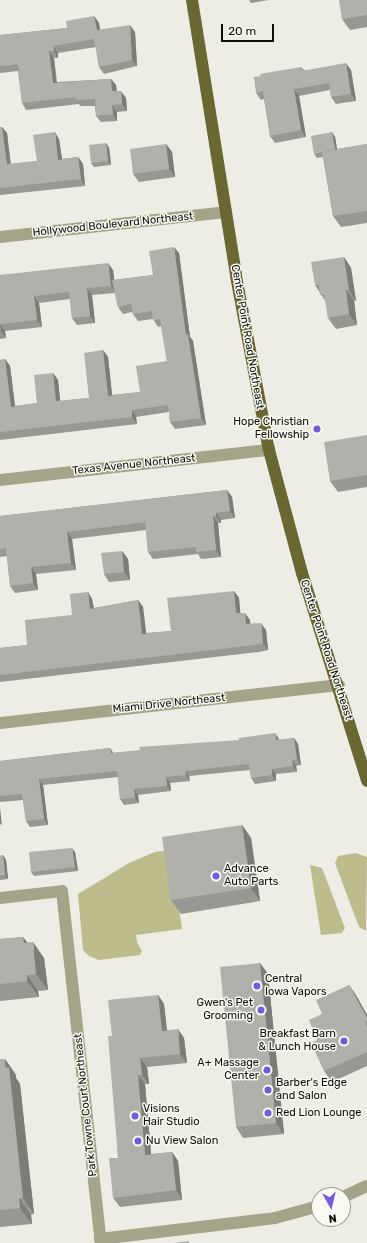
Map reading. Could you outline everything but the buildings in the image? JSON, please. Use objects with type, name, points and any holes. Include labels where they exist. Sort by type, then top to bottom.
[{"type":"main road","name":"Center Point Road Northeast","points":[[192,0],[226,212],[268,450],[302,573],[339,685],[367,781]]},
{"type":"street","name":"Hollywood Boulevard Northeast","points":[[0,237],[226,212]]},
{"type":"street","name":"Texas Avenue Northeast","points":[[0,480],[268,450]]},
{"type":"street","name":"Miami Drive Northeast","points":[[0,723],[339,685]]},
{"type":"street","name":"Park Towne Court Northeast","points":[[0,898],[62,891],[72,971],[100,1241],[275,1218],[311,1208]]},
{"type":"street","points":[[351,1193],[367,1186]]},
{"type":"shaded area","points":[[171,850],[182,929],[136,935],[137,942],[142,951],[140,955],[99,960],[89,956],[83,950],[78,894],[129,863],[155,852]]},
{"type":"shaded area","points":[[356,853],[367,857],[366,931],[359,927],[335,863],[338,856]]},
{"type":"shaded area","points":[[310,865],[322,868],[345,928],[342,933],[321,935]]},
{"type":"place","name":"Hope Christian Fellowship","points":[[317,429]]},
{"type":"place","name":"Advance Auto Parts","points":[[216,876]]},
{"type":"place","name":"Central Iowa Vapors","points":[[257,986]]},
{"type":"place","name":"Gwen's Pet Grooming","points":[[261,1010]]},
{"type":"place","name":"Breakfast Barn & Lunch House","points":[[344,1041]]},
{"type":"place","name":"A+ Massage Center","points":[[267,1070]]},
{"type":"place","name":"Barber's Edge and Salon","points":[[268,1090]]},
{"type":"place","name":"Red Lion Lounge","points":[[268,1113]]},
{"type":"place","name":"Visions Hair Studio","points":[[135,1116]]},
{"type":"place","name":"Nu View Salon","points":[[138,1141]]}]
